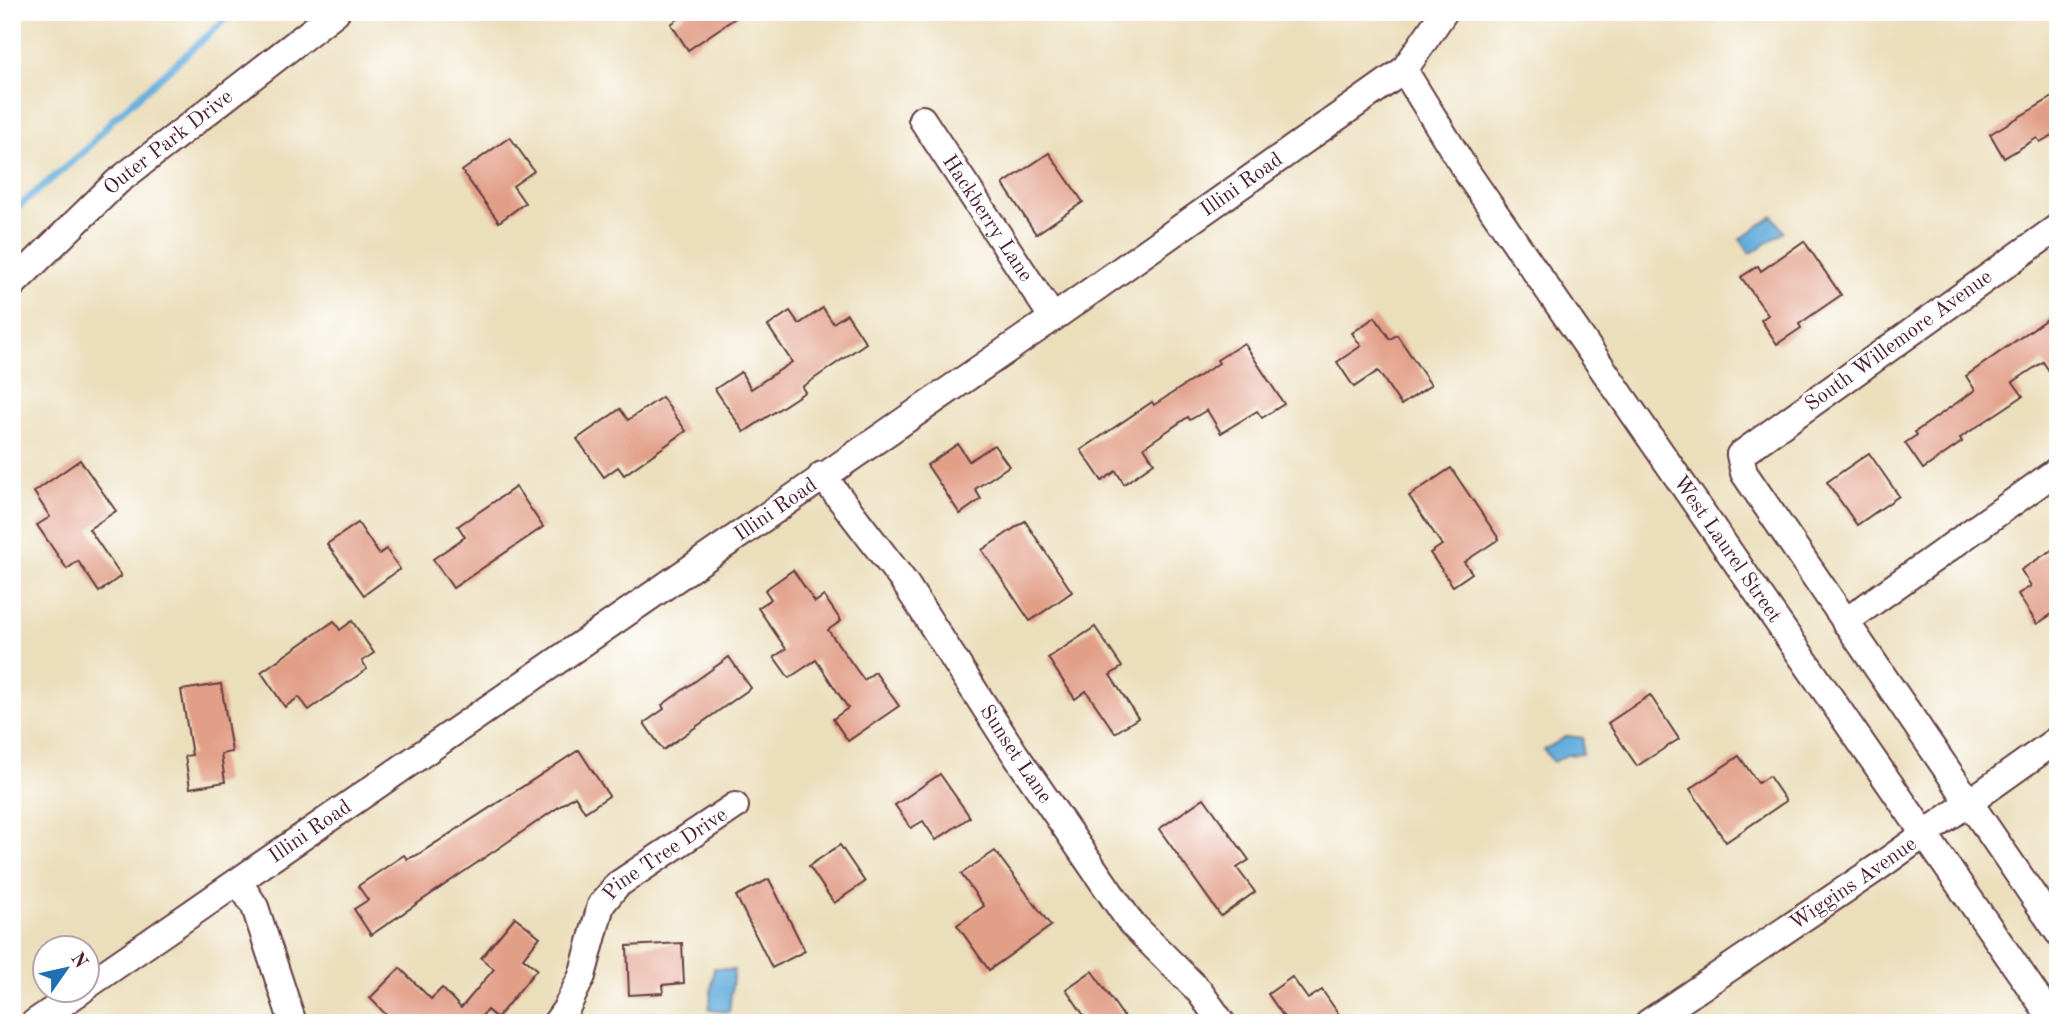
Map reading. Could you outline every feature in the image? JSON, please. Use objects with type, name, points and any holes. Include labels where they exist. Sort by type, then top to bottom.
[{"type":"street","name":"Outer Park Drive","points":[[12,285],[117,182],[336,12]]},
{"type":"street","name":"Illini Road","points":[[102,975],[822,475],[1053,318],[1404,70],[1444,12]]},
{"type":"street","name":"West Laurel Street","points":[[1404,70],[1468,174],[2055,1023]]},
{"type":"street","name":"Hackberry Lane","points":[[922,119],[1053,318]]},
{"type":"street","name":"South Willemore Avenue","points":[[1845,622],[1744,473],[1740,455],[2058,227]]},
{"type":"street","points":[[2058,470],[1845,622],[2058,932]]},
{"type":"street","name":"Sunset Lane","points":[[822,475],[905,583],[1015,754],[1131,923],[1199,991],[1222,1023]]},
{"type":"street","name":"Wiggins Avenue","points":[[1648,1023],[1926,833],[2058,739]]},
{"type":"street","name":"Pine Tree Drive","points":[[556,1023],[582,976],[601,905],[617,885],[735,806]]},
{"type":"street","points":[[239,882],[255,906],[293,1023]]},
{"type":"street","points":[[34,1023],[61,1004]]},
{"type":"water","points":[[1773,216],[1784,232],[1750,254],[1740,239]]},
{"type":"water","points":[[1567,736],[1583,738],[1582,754],[1566,755],[1554,762],[1544,750]]},
{"type":"water","points":[[714,968],[734,970],[729,1012],[709,1010]]},
{"type":"building","points":[[688,12],[744,12],[688,50],[671,24]]},
{"type":"building","points":[[2058,94],[2058,132],[2040,142],[2037,138],[2004,158],[1990,134]]},
{"type":"building","points":[[510,137],[534,171],[513,186],[525,203],[499,222],[462,171]]},
{"type":"building","points":[[1049,153],[1083,202],[1036,234],[1003,184]]},
{"type":"building","points":[[1804,241],[1841,295],[1799,324],[1801,328],[1777,344],[1761,320],[1768,315],[1741,277],[1758,266],[1761,271]]},
{"type":"building","points":[[823,308],[833,323],[847,314],[866,343],[802,387],[805,392],[744,432],[715,389],[741,372],[751,389],[792,362],[768,326],[790,311],[799,324]]},
{"type":"building","points":[[2058,311],[2058,384],[2043,362],[2013,382],[2023,396],[1960,438],[1962,442],[1923,469],[1905,443],[1917,435],[1915,432],[1975,390],[1966,376]]},
{"type":"building","points":[[1375,317],[1390,339],[1397,335],[1431,385],[1401,405],[1378,371],[1354,387],[1337,362],[1361,346],[1352,333]]},
{"type":"building","points":[[1244,343],[1284,404],[1262,418],[1257,411],[1221,433],[1207,410],[1190,420],[1188,417],[1144,447],[1154,463],[1124,484],[1116,471],[1102,481],[1081,450],[1152,402],[1154,405],[1219,363],[1217,360]]},
{"type":"building","points":[[662,397],[686,431],[624,475],[618,467],[604,477],[577,439],[620,409],[628,420]]},
{"type":"building","points":[[958,444],[969,461],[994,445],[1009,466],[975,489],[981,499],[960,514],[927,465]]},
{"type":"building","points":[[1869,453],[1899,496],[1857,525],[1827,482]]},
{"type":"building","points":[[80,460],[116,511],[89,529],[121,576],[99,592],[78,561],[67,569],[37,525],[50,517],[34,492]]},
{"type":"building","points":[[1451,468],[1499,539],[1464,562],[1472,573],[1453,586],[1430,553],[1442,545],[1409,496]]},
{"type":"building","points":[[516,487],[543,527],[453,588],[433,559],[465,537],[458,526]]},
{"type":"building","points":[[1025,521],[1072,592],[1030,621],[982,550]]},
{"type":"building","points":[[358,523],[379,554],[386,549],[400,569],[364,595],[327,544]]},
{"type":"building","points":[[2058,546],[2058,610],[2037,624],[2018,594],[2031,586],[2021,570]]},
{"type":"building","points":[[793,570],[815,602],[824,596],[841,621],[828,630],[864,680],[875,672],[899,706],[848,741],[833,719],[848,708],[816,660],[789,678],[774,657],[786,649],[758,608],[771,599],[765,590]]},
{"type":"building","points":[[334,621],[340,630],[352,621],[374,653],[362,661],[367,669],[309,710],[299,697],[285,707],[261,672]]},
{"type":"building","points":[[1095,627],[1122,667],[1110,675],[1138,718],[1115,733],[1086,691],[1075,699],[1048,658]]},
{"type":"building","points":[[729,657],[751,688],[663,750],[644,723],[664,709],[662,705]]},
{"type":"building","points":[[221,684],[232,752],[221,754],[225,782],[190,788],[185,756],[192,755],[181,690]]},
{"type":"building","points":[[1650,695],[1679,739],[1637,766],[1608,723]]},
{"type":"building","points":[[579,750],[609,796],[585,812],[575,796],[371,935],[354,909],[368,900],[358,886],[404,855],[407,859],[417,855]]},
{"type":"building","points":[[1739,756],[1758,783],[1769,776],[1786,801],[1726,842],[1690,789]]},
{"type":"building","points":[[940,774],[970,817],[936,840],[923,821],[911,828],[895,805]]},
{"type":"building","points":[[1204,798],[1249,860],[1237,868],[1255,892],[1221,916],[1159,829]]},
{"type":"building","points":[[840,845],[865,882],[834,903],[809,866]]},
{"type":"building","points":[[995,851],[1051,926],[989,970],[957,925],[984,906],[961,874]]},
{"type":"building","points":[[769,879],[805,951],[772,968],[736,896]]},
{"type":"building","points":[[515,917],[540,937],[523,958],[537,969],[497,1018],[487,1010],[476,1023],[394,1023],[370,998],[400,968],[431,999],[442,988],[461,1008],[494,969],[481,958]]},
{"type":"building","points":[[682,943],[684,983],[662,985],[663,993],[629,995],[627,946]]},
{"type":"building","points":[[1092,971],[1128,1023],[1089,1023],[1066,989]]},
{"type":"building","points":[[1292,977],[1308,999],[1322,990],[1345,1023],[1288,1023],[1268,994]]},
{"type":"waterway","points":[[12,212],[86,150],[112,120],[234,12]]}]
